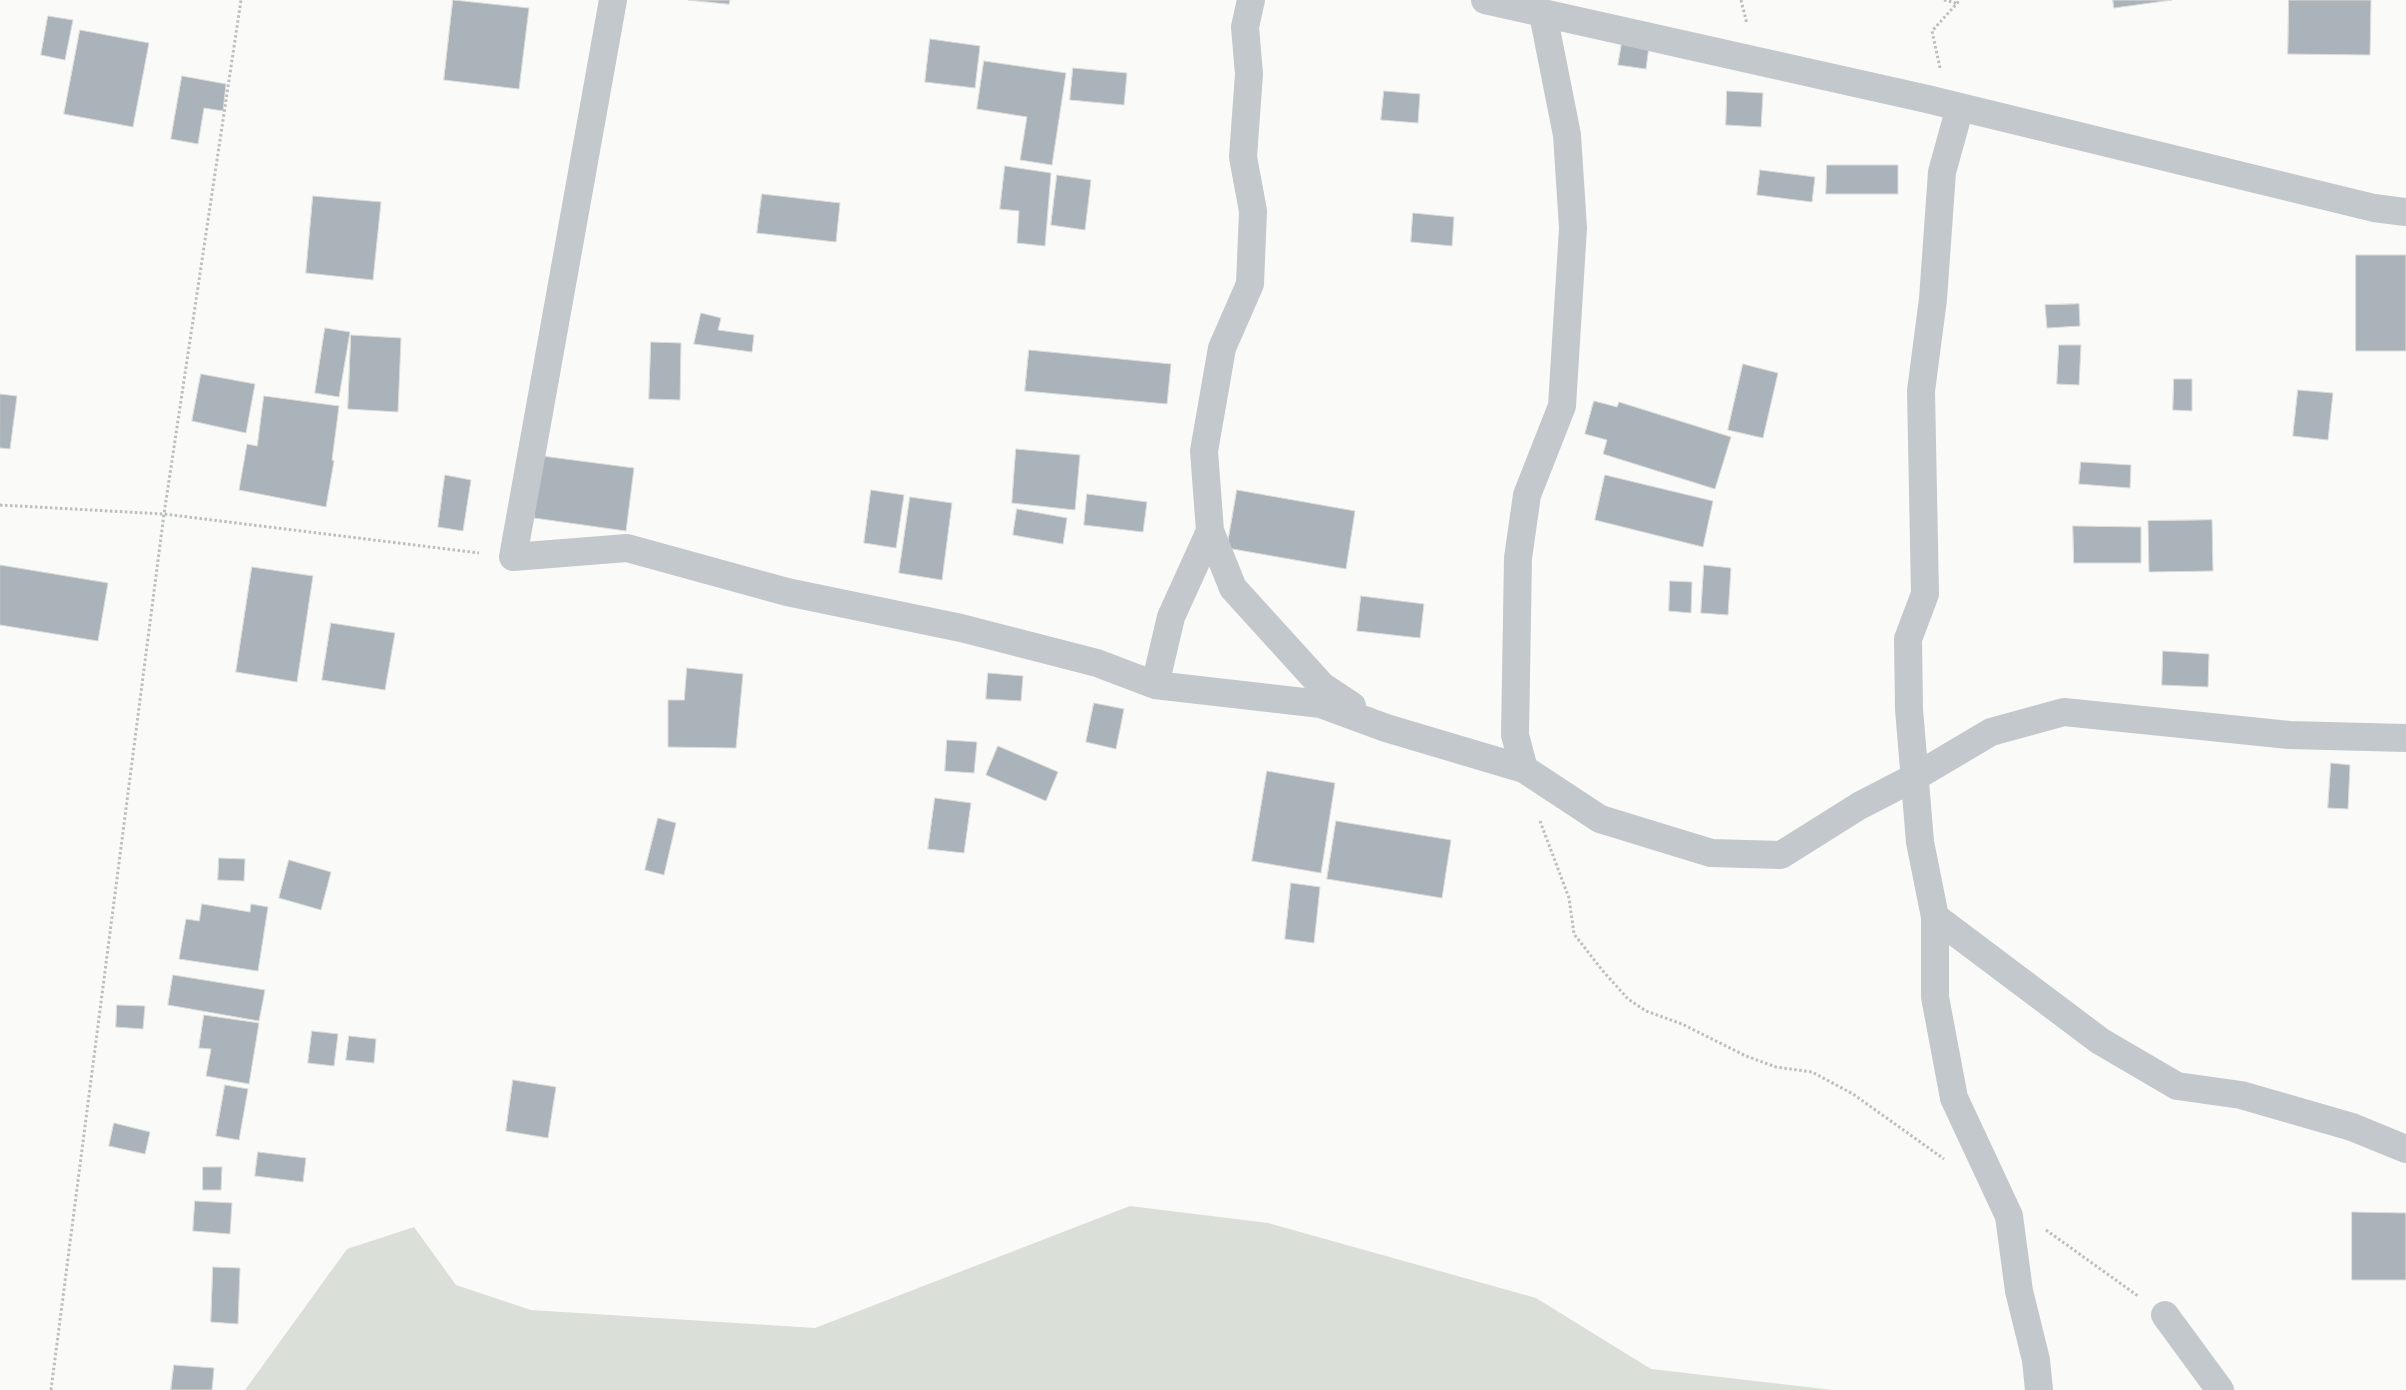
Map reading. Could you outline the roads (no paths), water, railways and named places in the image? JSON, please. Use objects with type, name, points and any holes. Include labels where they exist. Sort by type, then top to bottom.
[{"type":"street","points":[[613,0],[513,557],[627,548],[787,592],[961,628],[1097,663],[1155,684],[1321,704],[1386,728],[1526,771],[1600,819],[1652,837],[1710,853],[1781,855],[1859,806],[1915,777],[1990,732],[2064,712],[2289,736],[2406,738]]},
{"type":"street","points":[[1251,0],[1245,28],[1249,74],[1243,157],[1253,212],[1250,284],[1222,348],[1204,451],[1210,531],[1233,588],[1289,652],[1322,686],[1386,728]]},
{"type":"street","points":[[1485,0],[1954,105],[2374,208],[2406,212]]},
{"type":"street","points":[[1526,771],[1515,735],[1518,558],[1527,495],[1562,406],[1573,228],[1567,135],[1543,14]]},
{"type":"street","points":[[1954,105],[1942,172],[1932,299],[1921,391],[1925,594],[1908,639],[1909,709],[1920,842],[1935,918],[1935,997],[1954,1098],[2009,1216],[2019,1291],[2036,1360],[2039,1390]]},
{"type":"street","points":[[1155,684],[1170,617],[1210,531]]},
{"type":"street","points":[[1935,918],[2100,1041],[2177,1086],[2241,1095],[2352,1127],[2406,1149]]},
{"type":"street","points":[[2165,1316],[2220,1390]]}]
